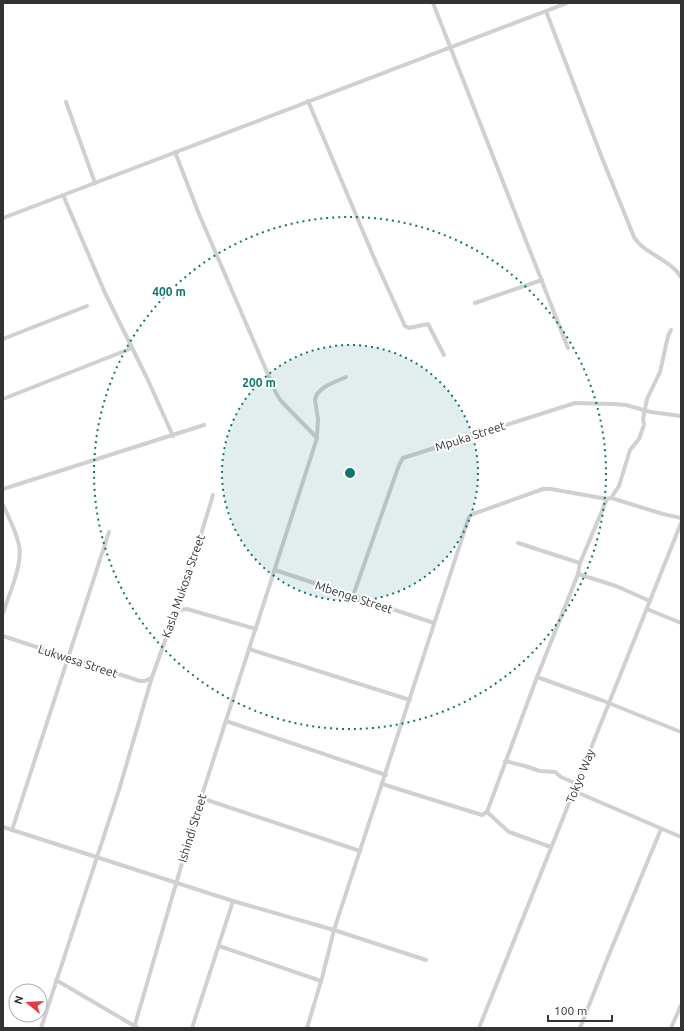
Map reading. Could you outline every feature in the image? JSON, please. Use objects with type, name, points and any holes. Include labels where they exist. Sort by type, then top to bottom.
[{"type":"street","points":[[433,3],[568,348]]},
{"type":"street","points":[[3,218],[567,3]]},
{"type":"street","points":[[546,11],[634,237],[638,243],[670,264],[681,277]]},
{"type":"street","points":[[66,102],[95,183]]},
{"type":"street","points":[[308,102],[375,260],[405,326],[409,328],[428,324],[444,355]]},
{"type":"street","points":[[175,152],[199,214],[276,393],[280,401],[317,438]]},
{"type":"street","points":[[63,195],[106,293],[173,436]]},
{"type":"street","points":[[475,303],[542,280]]},
{"type":"street","points":[[3,339],[87,306]]},
{"type":"street","points":[[382,784],[482,815],[487,812],[537,677],[578,574],[580,563],[609,499],[619,486],[630,450],[639,440],[644,425],[648,395],[660,372],[668,336],[672,330]]},
{"type":"street","points":[[3,399],[132,348]]},
{"type":"street","name":"Ishindi Street","points":[[135,1028],[201,798],[317,438],[318,419],[315,400],[317,394],[322,389],[346,377]]},
{"type":"street","name":"Mpuka Street","points":[[353,596],[399,465],[403,458],[569,404],[592,403],[626,405],[645,411],[681,416]]},
{"type":"street","points":[[3,489],[204,425]]},
{"type":"street","points":[[307,1028],[334,930],[386,775],[468,519],[471,515],[547,489],[609,499],[681,518]]},
{"type":"street","name":"Kasla Mukosa Street","points":[[41,1028],[119,790],[152,677],[174,616],[178,610],[213,495]]},
{"type":"street","points":[[3,505],[18,540],[20,557],[3,613]]},
{"type":"street","name":"Tokyo Way","points":[[479,1028],[681,523]]},
{"type":"street","points":[[12,830],[108,532]]},
{"type":"street","points":[[518,543],[580,563]]},
{"type":"street","name":"Mbenge Street","points":[[275,570],[434,622]]},
{"type":"street","points":[[578,574],[616,586],[650,601]]},
{"type":"street","points":[[178,610],[187,609],[256,629]]},
{"type":"street","points":[[647,609],[681,623]]},
{"type":"street","name":"Lukwesa Street","points":[[3,636],[140,681],[145,681],[152,677]]},
{"type":"street","points":[[249,649],[410,700]]},
{"type":"street","points":[[537,677],[681,732]]},
{"type":"street","points":[[226,721],[386,775]]},
{"type":"street","points":[[505,761],[540,771],[555,772],[561,777],[577,784]]},
{"type":"street","points":[[574,791],[681,837]]},
{"type":"street","points":[[201,798],[360,851]]},
{"type":"street","points":[[487,812],[509,832],[551,847]]},
{"type":"street","points":[[3,827],[233,901],[334,930],[426,960]]},
{"type":"street","points":[[580,1028],[662,829]]},
{"type":"street","points":[[192,1028],[233,901]]},
{"type":"street","points":[[219,946],[321,981]]},
{"type":"street","points":[[56,980],[135,1028]]},
{"type":"street","points":[[671,1028],[681,1005]]}]
